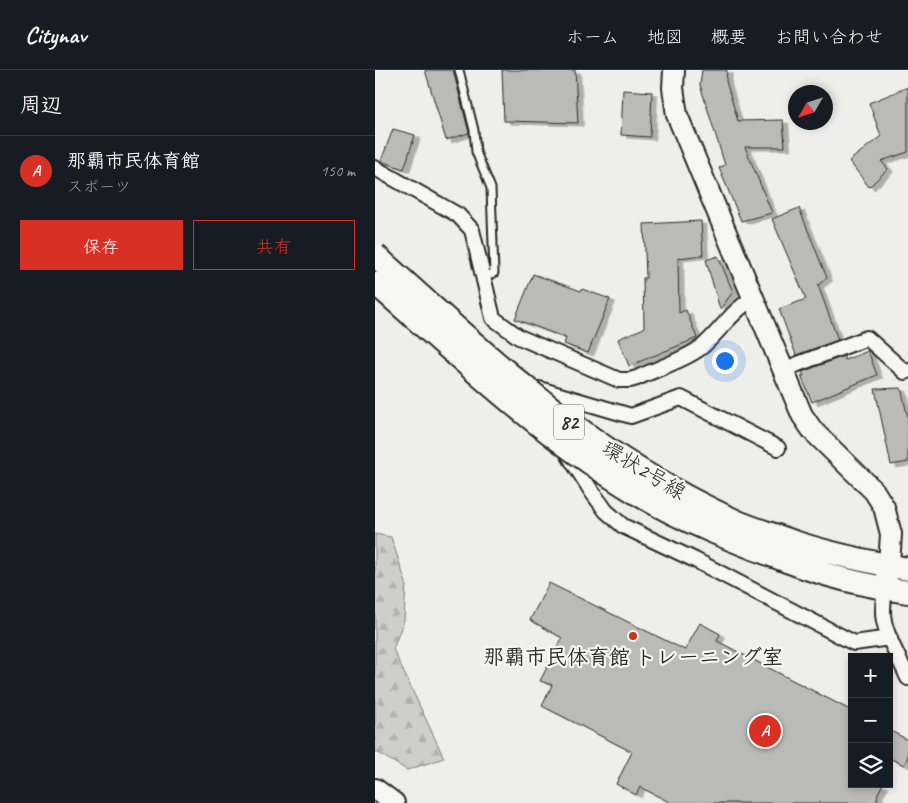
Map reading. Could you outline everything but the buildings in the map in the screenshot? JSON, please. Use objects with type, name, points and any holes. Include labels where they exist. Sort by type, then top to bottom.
[{"type":"main road","name":"環状2号線","points":[[375,255],[519,382],[607,449],[669,488],[741,523],[790,552],[820,573],[908,592]]},
{"type":"main road","name":"環状2号線","points":[[375,283],[518,408],[577,454],[608,475],[669,511],[742,544],[790,552],[850,558],[898,567]]},
{"type":"street","points":[[674,70],[673,88],[677,115],[802,415],[813,431],[874,491],[884,507],[898,567],[885,588],[883,613],[890,638],[903,655],[908,678]]},
{"type":"street","points":[[375,168],[458,215],[472,230],[493,318],[519,337],[619,380],[637,378],[693,353],[704,345],[741,305],[753,298]]},
{"type":"street","points":[[782,370],[867,338],[905,372],[908,371]]},
{"type":"street","points":[[778,448],[681,398],[631,416],[539,389],[531,404],[568,453],[606,511],[623,526],[695,560],[854,643],[890,638]]},
{"type":"street","points":[[375,789],[395,803]]},
{"type":"lane","points":[[459,70],[474,130],[476,152],[491,188],[494,273],[483,277]]},
{"type":"green space","points":[[375,534],[391,537],[406,583],[404,620],[393,649],[444,758],[407,770],[375,751]]},
{"type":"place","name":"那覇市民体育館 トレーニング室","points":[[633,636]]},
{"type":"place","name":"那覇市民体育館","points":[[765,731]]}]
